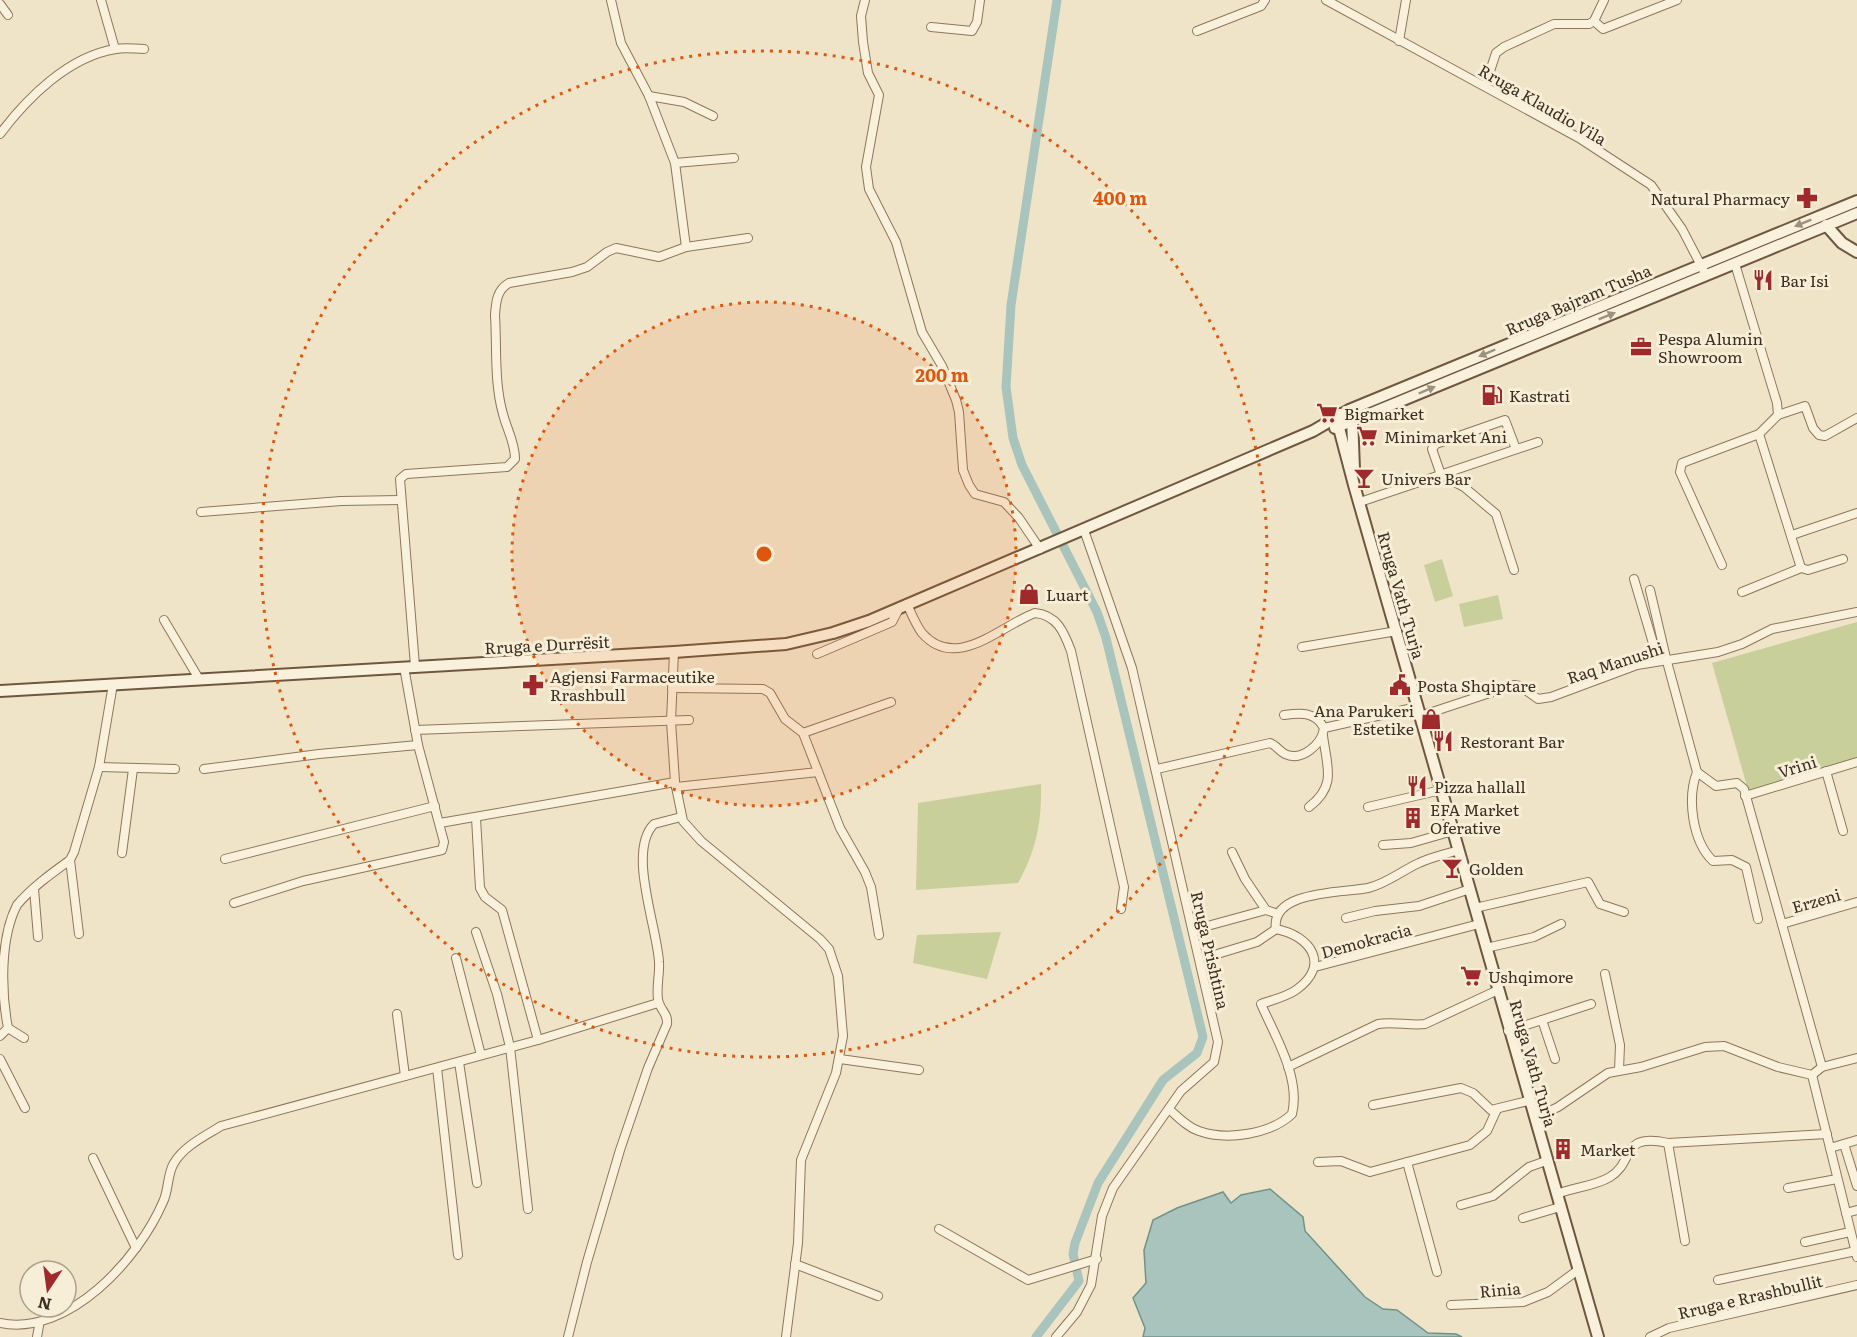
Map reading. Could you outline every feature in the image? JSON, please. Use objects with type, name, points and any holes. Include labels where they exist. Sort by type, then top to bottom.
[{"type":"main road","name":"Rruga Bajram Tusha","points":[[1080,532],[1314,431],[1345,412],[1857,201]]},
{"type":"main road","name":"Rruga Bajram Tusha","points":[[1314,431],[1339,428],[1354,422],[1857,213]]},
{"type":"main road","points":[[1826,225],[1842,243],[1857,252]]},
{"type":"main road","points":[[1345,412],[1354,422]]},
{"type":"main road","name":"Rruga Vath Turja","points":[[1345,412],[1339,428],[1354,485],[1459,850],[1528,1101],[1598,1337]]},
{"type":"main road","name":"Rruga Vath Turja","points":[[1354,422],[1354,485]]},
{"type":"main road","name":"Rruga e Durrësit","points":[[0,691],[786,644],[809,640],[869,621],[1080,532]]},
{"type":"street","points":[[101,0],[115,49]]},
{"type":"street","points":[[611,0],[621,43],[649,96],[675,164],[686,247]]},
{"type":"street","points":[[865,0],[861,16],[868,73],[879,95],[866,168],[869,189],[896,242],[922,332],[942,366],[956,400],[963,470],[969,486],[975,494],[1004,502],[1042,548]]},
{"type":"street","points":[[931,27],[972,31],[977,22],[980,0]]},
{"type":"street","points":[[1197,31],[1261,6],[1265,0]]},
{"type":"street","name":"Rruga Klaudio Vila","points":[[1326,0],[1579,138],[1651,185],[1682,229],[1706,275]]},
{"type":"street","points":[[1399,41],[1406,0]]},
{"type":"street","points":[[1594,21],[1604,0]]},
{"type":"street","points":[[1594,21],[1603,29],[1677,0]]},
{"type":"street","points":[[0,4],[8,15]]},
{"type":"street","points":[[1485,86],[1496,53],[1504,47],[1554,24],[1582,24],[1594,21]]},
{"type":"street","points":[[0,134],[21,106],[55,76],[115,49],[144,49]]},
{"type":"street","points":[[649,96],[684,102],[713,116]]},
{"type":"street","points":[[675,164],[734,158]]},
{"type":"street","points":[[234,903],[324,876],[439,852],[444,846],[415,730],[400,479],[406,474],[512,465],[515,459],[513,438],[503,415],[495,315],[496,303],[502,287],[509,283],[580,270],[616,248],[659,257],[686,247],[748,238]]},
{"type":"street","points":[[1735,264],[1774,391],[1778,415]]},
{"type":"street","points":[[1722,564],[1680,472],[1682,463],[1759,434],[1778,415],[1805,406],[1813,428],[1819,435],[1825,436],[1857,417]]},
{"type":"street","points":[[1514,570],[1496,514],[1464,487],[1441,475],[1432,449],[1434,445],[1502,420],[1507,422],[1516,450]]},
{"type":"street","points":[[1759,434],[1801,568]]},
{"type":"street","points":[[1360,502],[1538,442]]},
{"type":"street","points":[[201,512],[341,501],[400,500]]},
{"type":"street","points":[[1792,535],[1857,513]]},
{"type":"street","name":"Rruga Prishtina","points":[[1056,1337],[1077,1312],[1095,1274],[1106,1201],[1181,1091],[1214,1062],[1218,1042],[1132,668],[1080,532]]},
{"type":"street","points":[[1742,592],[1801,568],[1808,570],[1842,559]]},
{"type":"street","points":[[1634,579],[1697,772],[1692,787],[1693,813],[1705,854],[1713,861],[1732,860],[1746,867],[1758,919]]},
{"type":"street","points":[[1650,590],[1662,659]]},
{"type":"street","points":[[817,654],[892,622],[903,605],[921,632],[934,643],[949,648],[965,648],[1035,613],[1051,617],[1061,629],[1071,651],[1124,887],[1121,909]]},
{"type":"street","name":"Raq Manushi","points":[[1323,732],[1419,712],[1514,685],[1525,689],[1533,697],[1544,698],[1662,659],[1718,652],[1742,644],[1772,629],[1857,612]]},
{"type":"street","points":[[165,620],[200,679]]},
{"type":"street","points":[[1302,647],[1397,631]]},
{"type":"street","points":[[674,652],[671,721],[676,785],[681,817],[685,825],[701,841],[805,925],[828,949],[838,976],[842,1011],[840,1059],[801,1160],[798,1243],[786,1337]]},
{"type":"street","points":[[79,934],[70,860],[99,767],[113,684]]},
{"type":"street","points":[[672,688],[763,689],[770,693],[785,719],[803,733],[840,828],[865,872],[879,934]]},
{"type":"street","points":[[803,733],[891,702]]},
{"type":"street","points":[[1284,715],[1307,713],[1320,722],[1323,732],[1329,779],[1328,789],[1310,807]]},
{"type":"street","points":[[415,730],[689,720]]},
{"type":"street","points":[[1157,769],[1269,743],[1286,754],[1298,755],[1315,747],[1323,732]]},
{"type":"street","points":[[204,769],[319,754],[418,745]]},
{"type":"street","name":"Vrini","points":[[1745,796],[1857,762]]},
{"type":"street","points":[[99,767],[175,769]]},
{"type":"street","points":[[122,854],[133,769]]},
{"type":"street","points":[[1826,771],[1843,831]]},
{"type":"street","points":[[440,823],[676,785],[818,772]]},
{"type":"street","points":[[1697,772],[1716,786],[1737,783],[1745,796],[1822,1067]]},
{"type":"street","points":[[1368,807],[1441,790]]},
{"type":"street","points":[[225,859],[435,806]]},
{"type":"street","points":[[568,1337],[620,1150],[648,1068],[664,1034],[668,1017],[658,1003],[659,962],[642,863],[643,842],[654,824],[681,817]]},
{"type":"street","points":[[476,818],[480,888],[485,897],[502,910],[538,1040]]},
{"type":"street","points":[[1383,845],[1411,843],[1453,831]]},
{"type":"street","points":[[1214,955],[1257,942],[1276,929],[1275,921],[1278,914],[1292,902],[1347,888],[1368,888],[1420,862],[1459,850]]},
{"type":"street","points":[[1232,852],[1245,879],[1266,910]]},
{"type":"street","points":[[24,1038],[8,1028],[2,1008],[3,936],[17,905],[70,860]]},
{"type":"street","points":[[1475,908],[1588,882],[1600,904],[1624,912]]},
{"type":"street","points":[[34,889],[39,937]]},
{"type":"street","points":[[1346,918],[1375,911],[1419,906],[1470,889]]},
{"type":"street","name":"Erzeni","points":[[1782,924],[1857,902]]},
{"type":"street","points":[[1211,925],[1266,910],[1278,914]]},
{"type":"street","name":"Demokracia","points":[[1276,929],[1290,933],[1307,945],[1314,954],[1315,967],[1479,924]]},
{"type":"street","points":[[1486,948],[1534,938],[1561,924]]},
{"type":"street","points":[[476,932],[510,1047],[528,1209]]},
{"type":"street","points":[[456,958],[481,1055]]},
{"type":"street","points":[[1168,1109],[1186,1124],[1210,1134],[1227,1135],[1274,1126],[1292,1114],[1295,1105],[1288,1067],[1261,1004],[1295,991],[1308,980],[1315,967]]},
{"type":"street","points":[[1605,974],[1620,1045],[1619,1070]]},
{"type":"street","points":[[1288,1067],[1378,1024],[1390,1022],[1425,1024],[1498,990]]},
{"type":"street","points":[[0,1323],[24,1327],[39,1326],[86,1302],[104,1288],[136,1248],[163,1203],[174,1162],[187,1149],[213,1131],[249,1118],[538,1040],[658,1003]]},
{"type":"street","points":[[1508,1031],[1591,1004]]},
{"type":"street","points":[[397,1014],[405,1076]]},
{"type":"street","points":[[1542,1020],[1555,1059]]},
{"type":"street","points":[[0,1036],[8,1028]]},
{"type":"street","points":[[1534,1118],[1558,1107],[1599,1077],[1619,1070],[1641,1067],[1686,1051],[1724,1046],[1769,1064],[1812,1075]]},
{"type":"street","points":[[1812,1075],[1822,1067],[1857,1058]]},
{"type":"street","points":[[0,1059],[25,1108]]},
{"type":"street","points":[[840,1059],[919,1070]]},
{"type":"street","points":[[459,1062],[477,1183]]},
{"type":"street","points":[[437,1068],[458,1255]]},
{"type":"street","points":[[1718,1280],[1856,1254],[1812,1075]]},
{"type":"street","points":[[1373,1105],[1461,1088],[1473,1093],[1491,1110],[1528,1101]]},
{"type":"street","points":[[1318,1161],[1341,1161],[1370,1172],[1474,1143],[1487,1131],[1497,1109]]},
{"type":"street","points":[[1557,1194],[1594,1185],[1613,1175],[1628,1151],[1639,1143],[1654,1140],[1668,1143],[1827,1134]]},
{"type":"street","points":[[1830,1148],[1857,1140]]},
{"type":"street","points":[[1668,1143],[1684,1241]]},
{"type":"street","points":[[1844,1144],[1857,1186]]},
{"type":"street","points":[[93,1158],[136,1248]]},
{"type":"street","points":[[1461,1205],[1492,1196],[1522,1171],[1546,1161]]},
{"type":"street","points":[[1407,1162],[1437,1272]]},
{"type":"street","points":[[1788,1188],[1837,1179]]},
{"type":"street","points":[[1522,1218],[1560,1207]]},
{"type":"street","points":[[1846,1213],[1857,1210]]},
{"type":"street","points":[[939,1229],[1028,1280],[1097,1259]]},
{"type":"street","points":[[1805,1242],[1850,1232]]},
{"type":"street","points":[[795,1264],[878,1296]]},
{"type":"street","name":"Rinia","points":[[1451,1305],[1523,1302],[1548,1292],[1578,1270]]},
{"type":"street","name":"Rruga e Rrashbullit","points":[[1650,1337],[1669,1328],[1857,1285]]},
{"type":"street","points":[[37,1337],[39,1326]]},
{"type":"green space","points":[[1442,559],[1453,596],[1435,602],[1424,565]]},
{"type":"green space","points":[[1498,595],[1503,619],[1464,627],[1459,604]]},
{"type":"green space","points":[[1857,622],[1857,757],[1748,790],[1712,663]]},
{"type":"green space","points":[[1041,784],[1037,836],[1018,883],[916,890],[918,803]]},
{"type":"green space","points":[[1001,932],[987,979],[913,963],[917,935]]},
{"type":"water","points":[[1270,1189],[1303,1217],[1305,1231],[1365,1297],[1383,1309],[1397,1310],[1428,1333],[1456,1334],[1462,1337],[1143,1337],[1145,1328],[1133,1298],[1146,1283],[1144,1250],[1153,1220],[1177,1208],[1223,1192],[1231,1203],[1241,1195]]},
{"type":"waterway","points":[[1036,1337],[1079,1281],[1073,1254],[1075,1243],[1098,1183],[1163,1080],[1197,1053],[1203,1037],[1106,638],[1097,612],[1022,465],[1013,438],[1006,387],[1011,305],[1057,0]]},
{"type":"place","name":"Natural Pharmacy","points":[[1807,198]]},
{"type":"place","name":"Bar Isi","points":[[1763,280]]},
{"type":"place","name":"Pespa Alumin Showroom","points":[[1641,347]]},
{"type":"place","name":"Kastrati","points":[[1492,395]]},
{"type":"place","name":"Bigmarket","points":[[1327,413]]},
{"type":"place","name":"Minimarket Ani","points":[[1367,436]]},
{"type":"place","name":"Univers Bar","points":[[1364,478]]},
{"type":"place","name":"Luart","points":[[1029,594]]},
{"type":"place","name":"Agjensi Farmaceutike Rrashbull","points":[[533,685]]},
{"type":"place","name":"Posta Shqiptare","points":[[1400,685]]},
{"type":"place","name":"Ana Parukeri Estetike","points":[[1431,719]]},
{"type":"place","name":"Restorant Bar","points":[[1443,741]]},
{"type":"place","name":"Pizza hallall","points":[[1417,786]]},
{"type":"place","name":"EFA Market Oferative","points":[[1413,818]]},
{"type":"place","name":"Golden","points":[[1452,868]]},
{"type":"place","name":"Ushqimore","points":[[1471,976]]},
{"type":"place","name":"Market","points":[[1563,1149]]}]
